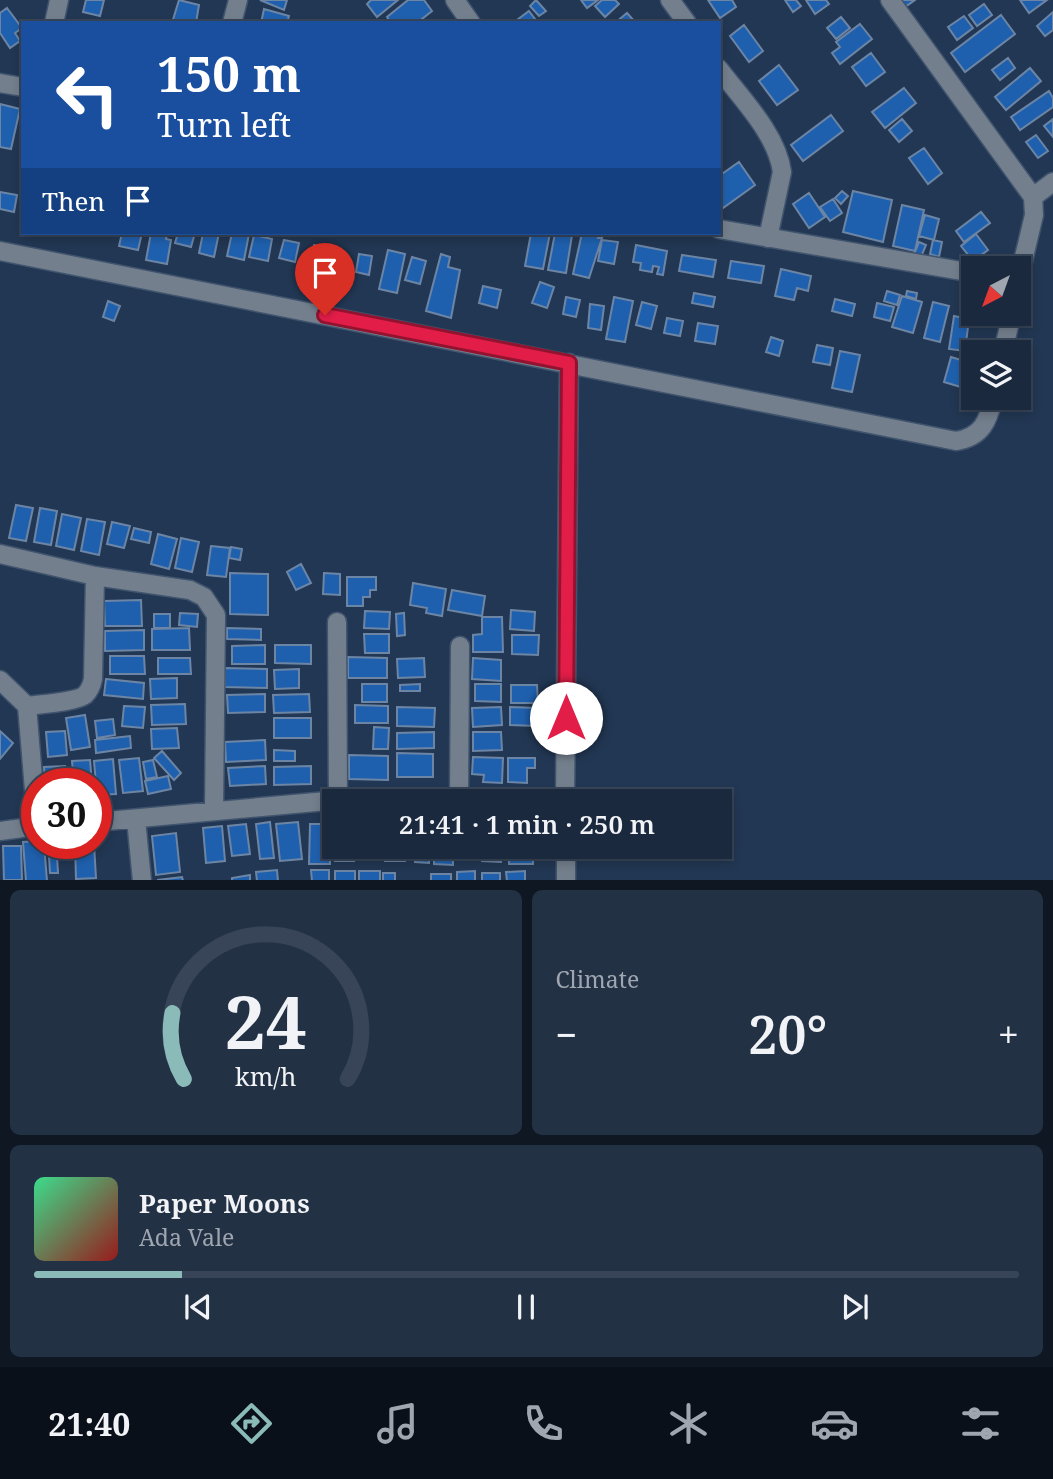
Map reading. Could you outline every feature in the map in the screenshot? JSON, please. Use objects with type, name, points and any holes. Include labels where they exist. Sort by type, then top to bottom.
[{"type":"street","points":[[54,21],[59,0]]},
{"type":"street","points":[[233,21],[238,0]]},
{"type":"street","points":[[455,0],[470,21]]},
{"type":"street","points":[[670,0],[686,21]]},
{"type":"street","points":[[890,0],[1032,197],[1034,215],[1025,256]]},
{"type":"street","points":[[721,72],[767,135],[781,162],[782,172],[768,238]]},
{"type":"street","points":[[0,83],[21,87]]},
{"type":"street","points":[[1032,197],[1053,182]]},
{"type":"street","points":[[721,229],[961,270]]},
{"type":"street","points":[[0,251],[956,441],[971,438],[982,429],[989,410]]},
{"type":"street","points":[[565,789],[569,363]]},
{"type":"street","points":[[0,554],[95,576],[190,590],[204,597],[212,606],[216,615],[214,810]]},
{"type":"street","points":[[27,706],[76,698],[85,695],[90,687],[93,679],[95,576]]},
{"type":"street","points":[[337,622],[338,789]]},
{"type":"street","points":[[459,789],[460,646]]},
{"type":"street","points":[[0,680],[27,706],[37,826],[0,831]]},
{"type":"street","points":[[112,821],[322,801]]},
{"type":"street","points":[[136,820],[142,880]]},
{"type":"street","points":[[566,859],[566,880]]},
{"type":"building","points":[[86,0],[104,0],[100,16],[83,12]]},
{"type":"building","points":[[179,0],[199,5],[196,21],[173,21]]},
{"type":"building","points":[[260,0],[287,0],[284,10]]},
{"type":"building","points":[[371,0],[398,0],[377,17],[367,4]]},
{"type":"building","points":[[408,0],[424,0],[432,11],[422,19],[424,21],[390,21],[387,17]]},
{"type":"building","points":[[536,0],[546,11],[539,16],[530,6]]},
{"type":"building","points":[[581,0],[598,0],[587,8]]},
{"type":"building","points":[[602,0],[615,0],[619,4],[605,17],[595,6]]},
{"type":"building","points":[[708,0],[732,0],[736,7],[720,18]]},
{"type":"building","points":[[785,0],[796,0],[801,6],[793,12]]},
{"type":"building","points":[[806,0],[826,0],[829,4],[815,14]]},
{"type":"building","points":[[900,0],[915,0],[905,7]]},
{"type":"building","points":[[1020,0],[1047,0],[1029,13]]},
{"type":"building","points":[[984,4],[992,15],[977,26],[969,15]]},
{"type":"building","points":[[7,8],[21,27],[15,33],[20,41],[10,48],[0,33],[0,13]]},
{"type":"building","points":[[264,9],[289,16],[288,21],[261,21]]},
{"type":"building","points":[[529,11],[536,21],[516,21]]},
{"type":"building","points":[[1053,12],[1053,30],[1045,36],[1037,26]]},
{"type":"building","points":[[627,13],[634,21],[617,21]]},
{"type":"building","points":[[1001,15],[1015,34],[965,72],[951,53]]},
{"type":"building","points":[[964,16],[973,28],[957,40],[948,27]]},
{"type":"building","points":[[841,17],[850,28],[836,39],[827,28]]},
{"type":"building","points":[[860,24],[872,39],[840,64],[832,53],[840,47],[836,42]]},
{"type":"building","points":[[744,25],[763,51],[749,62],[730,36]]},
{"type":"building","points":[[871,53],[885,72],[866,86],[852,67]]},
{"type":"building","points":[[1008,58],[1015,68],[1000,80],[992,70]]},
{"type":"building","points":[[779,65],[798,90],[777,105],[759,81]]},
{"type":"building","points":[[1030,68],[1041,81],[1006,110],[995,97]]},
{"type":"building","points":[[904,88],[916,103],[885,128],[872,112]]},
{"type":"building","points":[[1049,91],[1053,98],[1053,107],[1020,130],[1011,117]]},
{"type":"building","points":[[0,104],[20,109],[11,149],[0,147]]},
{"type":"building","points":[[831,115],[843,131],[803,161],[791,145]]},
{"type":"building","points":[[902,119],[912,131],[899,142],[889,130]]},
{"type":"building","points":[[1053,119],[1053,137],[1044,126]]},
{"type":"building","points":[[1036,135],[1048,151],[1038,158],[1026,142]]},
{"type":"building","points":[[924,148],[942,173],[928,184],[909,158]]},
{"type":"building","points":[[739,162],[755,185],[723,208],[721,175]]},
{"type":"building","points":[[842,191],[848,196],[841,204],[835,198]]},
{"type":"building","points":[[853,191],[892,200],[883,242],[843,232]]},
{"type":"building","points":[[0,192],[17,195],[14,212],[0,209]]},
{"type":"building","points":[[809,193],[825,217],[809,228],[793,204]]},
{"type":"building","points":[[833,199],[842,213],[830,221],[820,207]]},
{"type":"building","points":[[902,205],[924,210],[915,251],[893,246]]},
{"type":"building","points":[[981,212],[990,223],[964,242],[956,231]]},
{"type":"building","points":[[925,215],[939,219],[934,240],[919,236]]},
{"type":"building","points":[[976,234],[988,250],[980,256],[969,256],[961,246]]},
{"type":"building","points":[[122,235],[142,235],[138,250],[119,246]]},
{"type":"building","points":[[151,235],[167,235],[166,239],[171,240],[167,264],[146,260]]},
{"type":"building","points":[[177,235],[194,235],[191,247],[175,243]]},
{"type":"building","points":[[203,235],[219,235],[214,257],[199,253]]},
{"type":"building","points":[[232,235],[249,235],[244,260],[227,256]]},
{"type":"building","points":[[254,235],[272,239],[268,261],[249,257]]},
{"type":"building","points":[[531,235],[550,235],[543,269],[525,266]]},
{"type":"building","points":[[555,235],[572,235],[566,273],[548,270]]},
{"type":"building","points":[[582,235],[599,235],[598,238],[602,238],[589,278],[573,274]]},
{"type":"building","points":[[284,240],[299,243],[295,262],[279,258]]},
{"type":"building","points":[[602,240],[618,242],[614,264],[598,261]]},
{"type":"building","points":[[933,240],[942,242],[939,257],[930,254]]},
{"type":"building","points":[[919,242],[926,245],[921,257],[914,254]]},
{"type":"building","points":[[314,245],[333,247],[332,264],[313,262]]},
{"type":"building","points":[[636,245],[667,251],[663,275],[657,274],[659,267],[653,266],[652,272],[640,270],[641,263],[633,262]]},
{"type":"building","points":[[388,250],[405,254],[397,293],[379,289]]},
{"type":"building","points":[[359,254],[372,256],[369,275],[356,272]]},
{"type":"building","points":[[441,254],[450,257],[448,267],[460,270],[451,318],[426,311]]},
{"type":"building","points":[[682,255],[716,260],[713,277],[679,271]]},
{"type":"building","points":[[412,257],[426,261],[420,284],[405,280]]},
{"type":"building","points":[[731,261],[764,266],[761,283],[728,278]]},
{"type":"building","points":[[781,269],[811,276],[808,291],[797,288],[794,300],[775,296]]},
{"type":"building","points":[[540,282],[554,287],[547,308],[532,303]]},
{"type":"building","points":[[483,286],[501,290],[497,308],[479,303]]},
{"type":"building","points":[[887,291],[900,295],[897,305],[884,301]]},
{"type":"building","points":[[907,291],[917,293],[916,299],[906,296]]},
{"type":"building","points":[[694,293],[715,297],[713,307],[692,303]]},
{"type":"building","points":[[902,296],[922,302],[913,333],[892,327]]},
{"type":"building","points":[[566,297],[580,300],[576,317],[563,314]]},
{"type":"building","points":[[614,297],[633,301],[625,342],[606,339]]},
{"type":"building","points":[[835,299],[855,304],[852,316],[832,311]]},
{"type":"building","points":[[108,301],[120,306],[114,321],[103,317]]},
{"type":"building","points":[[642,302],[657,306],[651,329],[636,325]]},
{"type":"building","points":[[933,302],[949,306],[940,342],[924,338]]},
{"type":"building","points":[[877,303],[894,307],[890,321],[874,317]]},
{"type":"building","points":[[590,304],[604,306],[601,330],[588,328]]},
{"type":"building","points":[[954,316],[961,317],[961,326],[968,326],[966,340],[961,340],[961,350],[949,349]]},
{"type":"building","points":[[667,318],[683,321],[680,336],[664,333]]},
{"type":"building","points":[[698,323],[718,326],[715,344],[695,341]]},
{"type":"building","points":[[771,337],[783,341],[779,356],[766,352]]},
{"type":"building","points":[[817,345],[833,348],[830,365],[813,362]]},
{"type":"building","points":[[840,351],[860,355],[852,392],[832,388]]},
{"type":"building","points":[[951,357],[961,360],[961,387],[944,382]]},
{"type":"building","points":[[16,505],[33,508],[26,541],[9,538]]},
{"type":"building","points":[[40,508],[57,511],[51,545],[34,542]]},
{"type":"building","points":[[62,514],[81,518],[74,550],[56,546]]},
{"type":"building","points":[[87,519],[105,522],[99,555],[81,551]]},
{"type":"building","points":[[112,522],[130,526],[124,548],[107,544]]},
{"type":"building","points":[[134,528],[151,532],[149,543],[131,539]]},
{"type":"building","points":[[158,534],[177,539],[169,569],[151,564]]},
{"type":"building","points":[[181,538],[199,542],[192,572],[175,568]]},
{"type":"building","points":[[211,546],[230,548],[226,577],[207,575]]},
{"type":"building","points":[[231,547],[242,549],[240,560],[229,558]]},
{"type":"building","points":[[301,564],[311,583],[296,590],[287,572]]},
{"type":"building","points":[[230,573],[268,574],[268,615],[230,614]]},
{"type":"building","points":[[324,573],[340,574],[340,595],[323,594]]},
{"type":"building","points":[[347,577],[376,577],[376,590],[370,590],[370,597],[363,597],[363,606],[347,606]]},
{"type":"building","points":[[413,583],[446,589],[442,616],[426,613],[427,608],[410,605]]},
{"type":"building","points":[[452,590],[485,596],[482,616],[448,610]]},
{"type":"building","points":[[141,600],[142,626],[105,626],[104,601]]},
{"type":"building","points":[[511,610],[535,612],[534,631],[510,629]]},
{"type":"building","points":[[365,611],[390,612],[389,629],[364,628]]},
{"type":"building","points":[[180,613],[198,614],[197,627],[179,625]]},
{"type":"building","points":[[404,613],[405,635],[397,636],[396,614]]},
{"type":"building","points":[[154,614],[170,614],[170,628],[154,628]]},
{"type":"building","points":[[482,617],[502,617],[503,652],[473,652],[473,635],[482,634]]},
{"type":"building","points":[[189,628],[190,650],[152,650],[152,629]]},
{"type":"building","points":[[227,628],[261,629],[261,640],[227,639]]},
{"type":"building","points":[[144,630],[144,650],[105,651],[105,631]]},
{"type":"building","points":[[364,634],[389,634],[389,653],[365,653]]},
{"type":"building","points":[[512,635],[539,635],[538,655],[512,654]]},
{"type":"building","points":[[265,645],[265,664],[232,664],[232,646]]},
{"type":"building","points":[[275,645],[311,645],[311,664],[275,663]]},
{"type":"building","points":[[110,656],[144,656],[145,674],[110,674]]},
{"type":"building","points":[[348,657],[387,658],[387,678],[348,678]]},
{"type":"building","points":[[158,658],[190,658],[191,674],[158,674]]},
{"type":"building","points":[[424,658],[425,677],[398,678],[397,659]]},
{"type":"building","points":[[473,658],[501,660],[501,681],[472,679]]},
{"type":"building","points":[[225,668],[267,669],[267,688],[225,687]]},
{"type":"building","points":[[299,669],[299,688],[275,689],[274,670]]},
{"type":"building","points":[[177,678],[177,698],[151,699],[150,679]]},
{"type":"building","points":[[106,679],[144,683],[143,699],[104,695]]},
{"type":"building","points":[[362,684],[387,684],[387,702],[362,702]]},
{"type":"building","points":[[420,684],[420,691],[400,691],[400,685]]},
{"type":"building","points":[[475,684],[501,684],[501,702],[475,701]]},
{"type":"building","points":[[511,685],[537,685],[538,703],[511,703]]},
{"type":"building","points":[[265,694],[265,712],[228,713],[227,695]]},
{"type":"building","points":[[309,694],[310,712],[274,713],[273,695]]},
{"type":"building","points":[[185,704],[186,724],[152,725],[151,705]]},
{"type":"building","points":[[355,705],[388,706],[388,723],[355,723]]},
{"type":"building","points":[[124,706],[145,707],[143,728],[122,726]]},
{"type":"building","points":[[397,707],[435,708],[434,727],[397,726]]},
{"type":"building","points":[[501,707],[502,725],[473,727],[472,708]]},
{"type":"building","points":[[510,707],[537,708],[536,726],[510,725]]},
{"type":"building","points":[[85,715],[90,747],[71,750],[66,718]]},
{"type":"building","points":[[274,718],[311,718],[311,738],[274,738]]},
{"type":"building","points":[[113,719],[115,735],[97,738],[95,721]]},
{"type":"building","points":[[374,727],[389,728],[388,749],[373,749]]},
{"type":"building","points":[[177,728],[179,748],[152,749],[151,729]]},
{"type":"building","points":[[0,731],[13,743],[0,759]]},
{"type":"building","points":[[65,731],[67,755],[48,757],[46,732]]},
{"type":"building","points":[[434,732],[434,748],[397,749],[397,733]]},
{"type":"building","points":[[473,732],[501,732],[502,750],[473,751]]},
{"type":"building","points":[[130,736],[131,748],[96,753],[95,740]]},
{"type":"building","points":[[265,740],[266,760],[226,762],[225,742]]},
{"type":"building","points":[[274,750],[295,751],[295,761],[274,761]]},
{"type":"building","points":[[162,751],[181,773],[174,780],[154,758]]},
{"type":"building","points":[[397,753],[433,754],[433,777],[397,777]]},
{"type":"building","points":[[349,755],[388,756],[388,780],[349,779]]},
{"type":"building","points":[[473,757],[503,758],[502,783],[483,782],[484,775],[472,774]]},
{"type":"building","points":[[139,758],[143,791],[123,793],[119,760]]},
{"type":"building","points":[[508,758],[535,758],[535,768],[527,768],[527,783],[508,782]]},
{"type":"building","points":[[113,759],[116,794],[112,794],[112,768],[95,768],[94,761]]},
{"type":"building","points":[[90,760],[91,768],[73,768],[72,761]]},
{"type":"building","points":[[153,760],[157,777],[146,779],[143,762]]},
{"type":"building","points":[[65,766],[65,768],[44,768]]},
{"type":"building","points":[[265,766],[266,784],[230,786],[228,768]]},
{"type":"building","points":[[311,766],[311,784],[274,785],[274,767]]},
{"type":"building","points":[[168,776],[171,789],[148,794],[145,781]]},
{"type":"building","points":[[270,822],[274,858],[260,859],[256,824]]},
{"type":"building","points":[[298,822],[302,859],[280,861],[276,824]]},
{"type":"building","points":[[246,824],[250,854],[232,856],[228,826]]},
{"type":"building","points":[[310,824],[322,824],[322,859],[330,859],[330,864],[309,864]]},
{"type":"building","points":[[222,826],[225,861],[206,863],[203,828]]},
{"type":"building","points":[[176,833],[180,872],[156,875],[152,836]]},
{"type":"building","points":[[3,846],[21,846],[22,880],[4,880]]},
{"type":"building","points":[[24,859],[45,859],[47,880],[26,880]]},
{"type":"building","points":[[49,859],[57,859],[58,873],[50,873]]},
{"type":"building","points":[[75,859],[95,859],[96,878],[76,879]]},
{"type":"building","points":[[335,859],[354,859],[354,861]]},
{"type":"building","points":[[385,859],[405,859],[405,861]]},
{"type":"building","points":[[415,859],[429,859],[429,863],[415,862]]},
{"type":"building","points":[[434,859],[453,859],[453,865],[434,864]]},
{"type":"building","points":[[482,859],[501,859],[501,862]]},
{"type":"building","points":[[509,859],[533,859],[533,864],[509,864]]},
{"type":"building","points":[[277,870],[278,880],[257,880],[256,872]]},
{"type":"building","points":[[311,870],[329,870],[329,880],[312,880]]},
{"type":"building","points":[[335,871],[355,871],[355,880],[335,880]]},
{"type":"building","points":[[359,871],[380,871],[380,880],[359,880]]},
{"type":"building","points":[[475,871],[475,880],[457,880],[457,872]]},
{"type":"building","points":[[525,871],[525,880],[507,880],[506,872]]},
{"type":"building","points":[[383,873],[395,873],[395,880],[383,880]]},
{"type":"building","points":[[482,873],[500,873],[500,880],[482,880]]},
{"type":"building","points":[[431,874],[451,874],[451,880],[431,880]]},
{"type":"building","points":[[250,875],[250,880],[232,878]]},
{"type":"building","points":[[182,877],[183,880],[158,880]]},
{"type":"route","points":[[325,315],[569,363],[566,718]]}]
